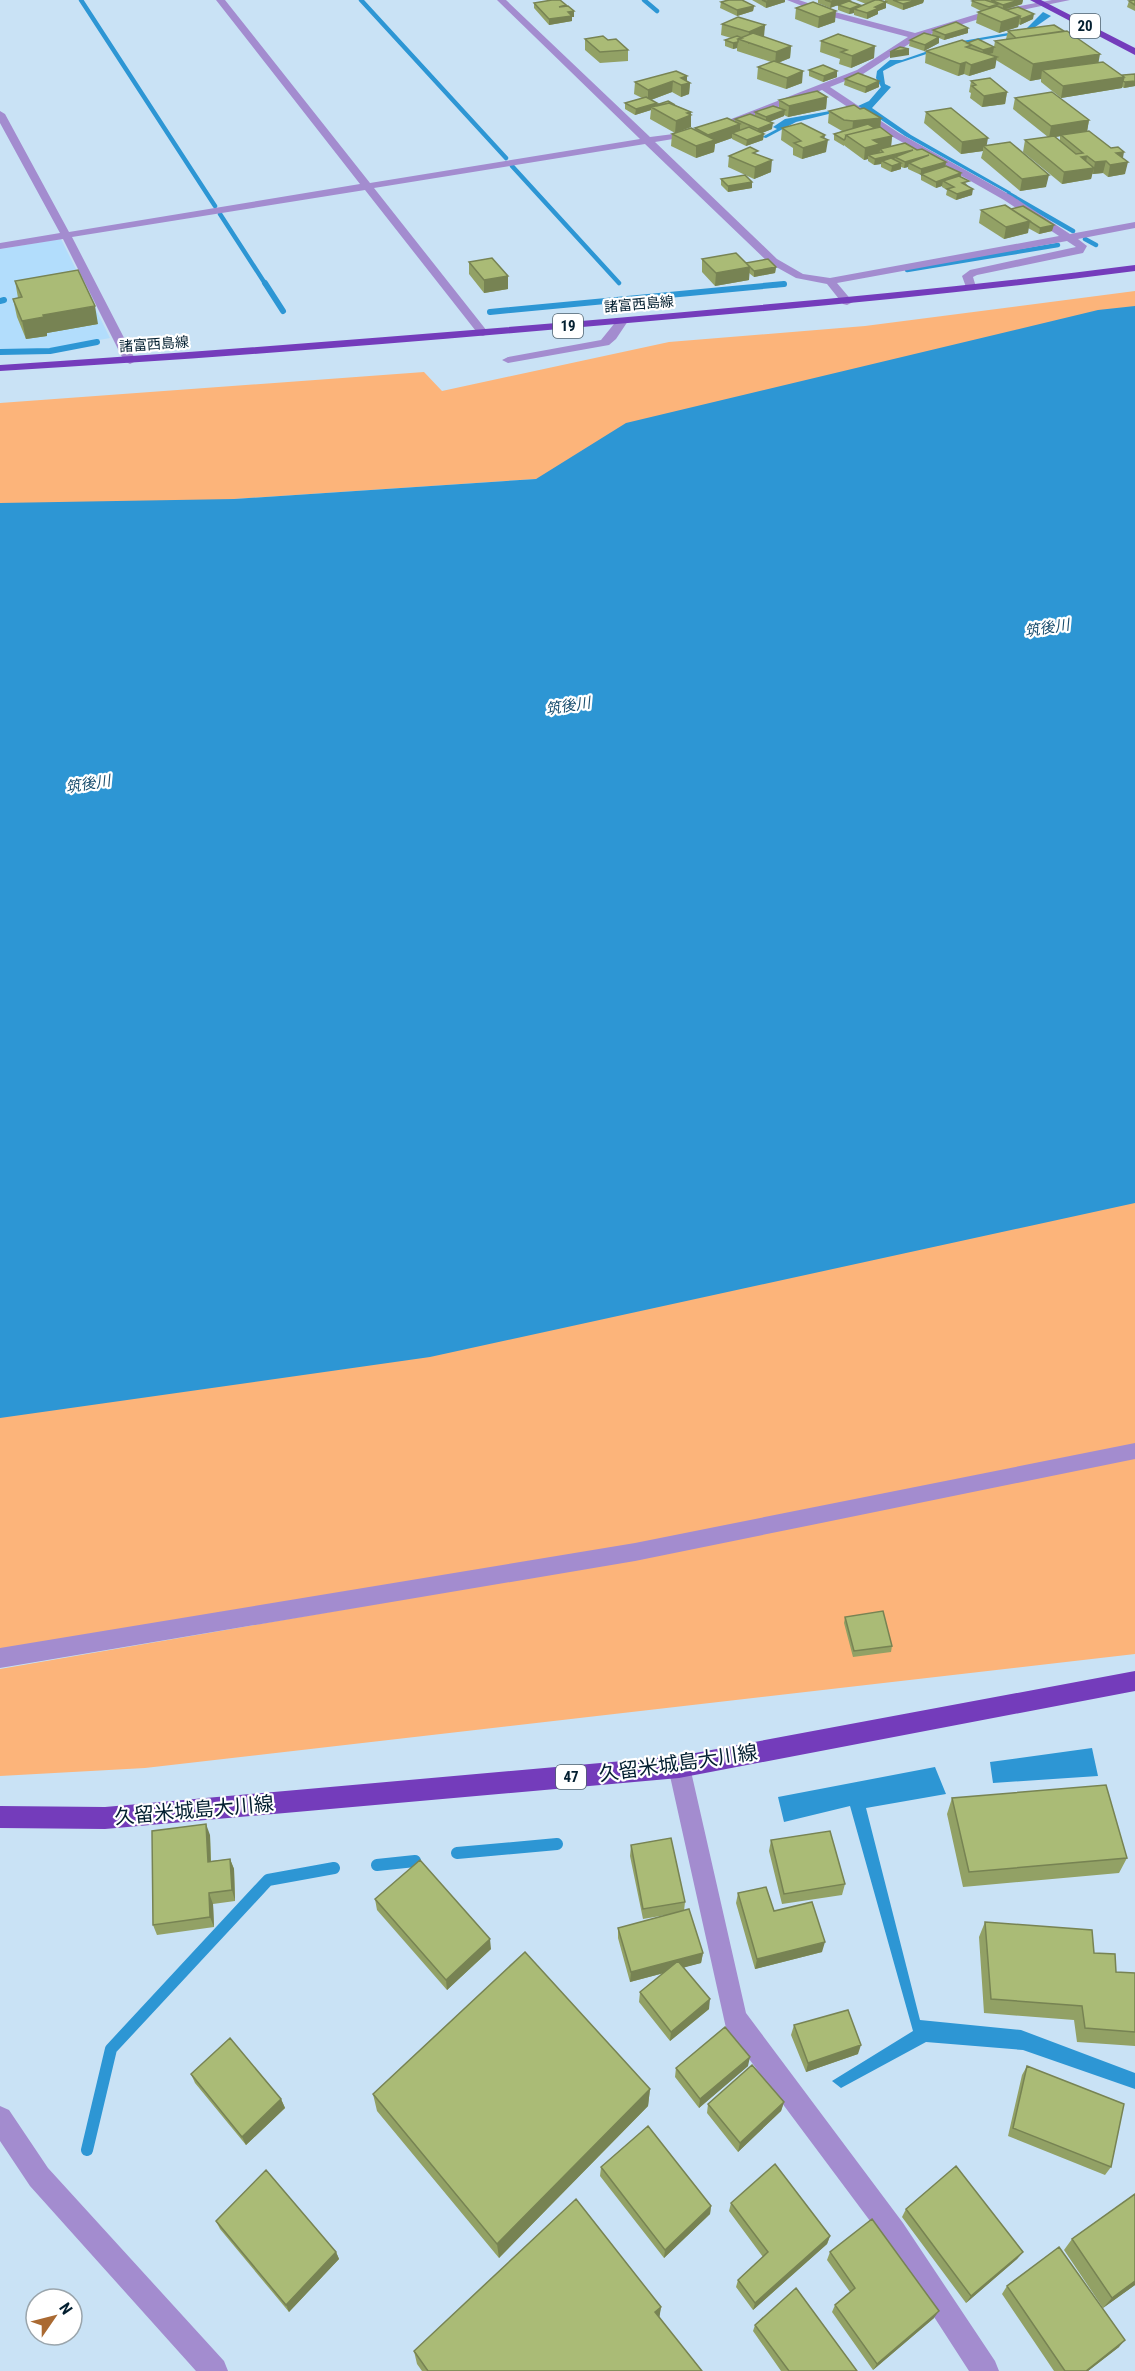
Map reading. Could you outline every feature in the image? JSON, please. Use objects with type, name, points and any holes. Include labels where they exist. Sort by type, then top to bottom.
[{"type":"main road","name":"20","points":[[1034,0],[1135,52]]},
{"type":"main road","name":"諸富西島線","points":[[0,368],[130,361],[847,302],[1135,268]]},
{"type":"main road","name":"久留米城島大川線","points":[[0,1817],[105,1818],[679,1767],[1135,1681]]},
{"type":"street","points":[[220,0],[483,333]]},
{"type":"street","points":[[501,0],[773,261],[795,275],[809,280],[830,281],[1135,225]]},
{"type":"street","points":[[791,0],[828,13],[915,36]]},
{"type":"street","points":[[719,127],[860,72],[915,36],[977,17],[1066,0]]},
{"type":"street","points":[[823,87],[857,107],[896,135],[1082,246],[1078,250],[974,272],[967,276],[971,287]]},
{"type":"street","points":[[0,114],[66,235],[130,361]]},
{"type":"street","points":[[0,246],[366,184],[704,131]]},
{"type":"street","points":[[830,281],[847,302]]},
{"type":"street","points":[[508,360],[604,343],[612,337],[621,321]]},
{"type":"street","points":[[0,1658],[635,1552],[1135,1451]]},
{"type":"street","points":[[679,1767],[735,2019],[894,2232],[985,2371]]},
{"type":"street","points":[[0,2119],[39,2177],[214,2371]]},
{"type":"shaded area","points":[[61,239],[110,338],[49,349],[0,351],[0,249]]},
{"type":"shaded area","points":[[1135,291],[1135,335],[536,479],[234,499],[0,522],[0,403],[424,372],[442,391],[669,342],[865,326]]},
{"type":"shaded area","points":[[1135,1120],[1135,1447],[627,1546],[0,1652],[0,1349]]},
{"type":"shaded area","points":[[1135,1457],[1135,1654],[145,1768],[0,1776],[0,1669],[641,1558]]},
{"type":"water","points":[[1043,12],[1051,16],[1028,32],[957,44],[896,64],[883,71],[885,84],[891,87],[872,108],[911,135],[1011,192],[1009,194],[905,136],[865,109],[849,109],[796,122],[766,138],[762,137],[777,129],[773,127],[785,119],[858,106],[869,101],[881,87],[876,78],[877,71],[890,60],[902,60],[951,43],[1025,30]]},
{"type":"water","name":"筑後川","points":[[1135,306],[1135,1203],[430,1357],[0,1418],[0,503],[234,499],[536,479],[626,423],[1098,310]]},
{"type":"water","points":[[1092,1748],[1098,1776],[993,1783],[990,1762]]},
{"type":"water","points":[[935,1767],[946,1794],[866,1808],[920,2020],[1021,2030],[1135,2073],[1135,2089],[1023,2050],[926,2042],[841,2088],[832,2081],[913,2031],[850,1806],[784,1822],[778,1797]]},
{"type":"building","points":[[560,0],[566,5],[559,7],[568,6],[574,11],[568,12],[572,16],[549,19],[534,3]]},
{"type":"building","points":[[742,0],[754,6],[737,10],[721,2]]},
{"type":"building","points":[[875,0],[886,2],[867,13],[854,9]]},
{"type":"building","points":[[893,0],[917,0],[903,4]]},
{"type":"building","points":[[985,0],[998,4],[989,7],[972,1]]},
{"type":"building","points":[[991,0],[1019,0],[1003,5]]},
{"type":"building","points":[[849,1],[860,5],[850,9],[838,5]]},
{"type":"building","points":[[813,2],[836,11],[819,17],[796,8]]},
{"type":"building","points":[[997,6],[1020,16],[1001,22],[978,12]]},
{"type":"building","points":[[1018,7],[1034,14],[1021,19],[1020,16],[1006,10]]},
{"type":"building","points":[[738,17],[765,25],[749,32],[722,24]]},
{"type":"building","points":[[956,22],[968,28],[945,35],[933,30]]},
{"type":"building","points":[[1054,25],[1064,31],[1016,38],[1008,31]]},
{"type":"building","points":[[1067,31],[1100,54],[1033,64],[995,41]]},
{"type":"building","points":[[753,33],[791,46],[776,52],[738,39]]},
{"type":"building","points":[[924,33],[939,37],[925,45],[910,40]]},
{"type":"building","points":[[838,34],[875,46],[852,56],[841,52],[847,50],[821,41]]},
{"type":"building","points":[[603,36],[608,40],[616,39],[628,50],[600,52],[585,39]]},
{"type":"building","points":[[737,36],[742,38],[738,39],[738,42],[725,40]]},
{"type":"building","points":[[978,39],[994,47],[983,50],[967,43]]},
{"type":"building","points":[[962,40],[972,45],[966,47],[997,57],[971,65],[966,62],[960,64],[926,51]]},
{"type":"building","points":[[900,47],[909,49],[890,52]]},
{"type":"building","points":[[774,61],[803,71],[787,78],[758,67]]},
{"type":"building","points":[[1103,62],[1124,77],[1063,86],[1042,70]]},
{"type":"building","points":[[823,65],[837,71],[824,76],[809,70]]},
{"type":"building","points":[[676,71],[687,76],[681,78],[690,83],[681,85],[673,81],[648,90],[635,82]]},
{"type":"building","points":[[858,73],[879,81],[866,87],[845,79]]},
{"type":"building","points":[[1135,74],[1135,81],[1123,81],[1122,75]]},
{"type":"building","points":[[990,78],[1007,92],[984,96],[972,86],[976,85],[971,81]]},
{"type":"building","points":[[817,91],[827,97],[789,106],[779,100]]},
{"type":"building","points":[[1052,92],[1089,120],[1051,126],[1015,98]]},
{"type":"building","points":[[646,97],[657,103],[636,109],[625,103]]},
{"type":"building","points":[[668,101],[675,105],[669,103],[656,105]]},
{"type":"building","points":[[669,103],[691,112],[687,113],[691,115],[676,121],[651,107]]},
{"type":"building","points":[[854,105],[881,118],[844,120],[829,111]]},
{"type":"building","points":[[773,106],[785,110],[766,117],[755,112]]},
{"type":"building","points":[[951,108],[988,138],[962,142],[926,112]]},
{"type":"building","points":[[750,114],[773,123],[758,129],[735,119]]},
{"type":"building","points":[[727,118],[740,124],[708,135],[695,128]]},
{"type":"building","points":[[801,123],[825,135],[821,137],[828,140],[803,148],[794,143],[801,141],[782,128]]},
{"type":"building","points":[[868,124],[875,128],[846,135],[844,140],[834,134]]},
{"type":"building","points":[[749,127],[764,134],[747,140],[732,133]]},
{"type":"building","points":[[880,127],[892,136],[873,140],[880,144],[865,148],[846,135]]},
{"type":"building","points":[[691,128],[715,140],[696,146],[672,134]]},
{"type":"building","points":[[1089,131],[1111,148],[1118,147],[1124,152],[1116,153],[1128,162],[1110,165],[1106,161],[1095,162],[1087,156],[1081,157],[1094,168],[1064,172],[1025,140],[1054,136],[1076,154],[1083,153],[1061,135]]},
{"type":"building","points":[[1010,142],[1049,175],[1022,179],[983,146]]},
{"type":"building","points":[[905,143],[946,162],[921,169],[909,163],[929,155],[905,162],[895,157],[913,150],[875,159],[868,155],[883,152],[880,149]]},
{"type":"building","points":[[750,147],[758,151],[753,153],[772,160],[755,167],[729,156]]},
{"type":"building","points":[[891,158],[901,163],[892,166],[882,161]]},
{"type":"building","points":[[946,166],[961,173],[936,182],[921,174]]},
{"type":"building","points":[[745,175],[752,182],[728,186],[721,179]]},
{"type":"building","points":[[959,176],[969,181],[962,183],[973,189],[957,194],[947,189],[954,187],[943,181]]},
{"type":"building","points":[[1005,205],[1030,221],[1006,227],[981,210]]},
{"type":"building","points":[[1023,206],[1054,225],[1040,228],[1011,209]]},
{"type":"building","points":[[736,253],[750,267],[716,273],[702,259]]},
{"type":"building","points":[[492,258],[508,276],[484,280],[469,262]]},
{"type":"building","points":[[768,259],[776,267],[754,271],[746,263]]},
{"type":"building","points":[[78,270],[95,306],[22,321],[13,299],[22,297],[15,281]]},
{"type":"building","points":[[883,1611],[892,1646],[854,1651],[845,1617]]},
{"type":"building","points":[[1106,1785],[1127,1858],[969,1872],[952,1798]]},
{"type":"building","points":[[206,1824],[208,1862],[230,1859],[232,1890],[209,1893],[210,1917],[153,1925],[152,1831]]},
{"type":"building","points":[[830,1831],[845,1884],[784,1894],[771,1840]]},
{"type":"building","points":[[671,1838],[685,1902],[643,1909],[631,1845]]},
{"type":"building","points":[[420,1860],[490,1939],[446,1980],[375,1899]]},
{"type":"building","points":[[766,1887],[774,1911],[812,1902],[825,1942],[757,1959],[738,1893]]},
{"type":"building","points":[[689,1909],[703,1953],[631,1972],[618,1928]]},
{"type":"building","points":[[985,1922],[1092,1930],[1094,1953],[1115,1954],[1116,1972],[1135,1973],[1135,2032],[1085,2028],[1082,2006],[991,1999]]},
{"type":"building","points":[[525,1952],[650,2089],[497,2244],[373,2094]]},
{"type":"building","points":[[678,1961],[710,1999],[671,2032],[640,1992]]},
{"type":"building","points":[[848,2010],[861,2045],[808,2063],[794,2025]]},
{"type":"building","points":[[725,2027],[750,2057],[700,2099],[676,2068]]},
{"type":"building","points":[[230,2038],[281,2099],[242,2137],[191,2074]]},
{"type":"building","points":[[752,2065],[784,2102],[740,2143],[708,2104]]},
{"type":"building","points":[[1027,2066],[1124,2104],[1111,2167],[1013,2128]]},
{"type":"building","points":[[648,2126],[711,2206],[665,2250],[601,2167]]},
{"type":"building","points":[[775,2164],[830,2236],[755,2303],[738,2280],[768,2252],[731,2203]]},
{"type":"building","points":[[956,2166],[1023,2252],[971,2296],[906,2209]]},
{"type":"building","points":[[266,2170],[336,2252],[286,2305],[216,2221]]},
{"type":"building","points":[[1135,2194],[1135,2281],[1112,2298],[1072,2239]]},
{"type":"building","points":[[576,2199],[661,2307],[655,2312],[702,2371],[428,2371],[414,2351]]},
{"type":"building","points":[[872,2219],[939,2311],[877,2364],[835,2305],[855,2288],[830,2252]]},
{"type":"building","points":[[1059,2247],[1125,2340],[1086,2371],[1065,2371],[1007,2286]]},
{"type":"building","points":[[796,2288],[857,2371],[789,2371],[755,2325]]},
{"type":"waterway","points":[[81,0],[215,206]]},
{"type":"waterway","points":[[361,0],[506,158]]},
{"type":"waterway","points":[[644,0],[657,11]]},
{"type":"waterway","points":[[512,166],[619,283]]},
{"type":"waterway","points":[[1009,194],[1073,231]]},
{"type":"waterway","points":[[220,214],[266,285]]},
{"type":"waterway","points":[[1085,239],[1096,245]]},
{"type":"waterway","points":[[907,270],[1058,245]]},
{"type":"waterway","points":[[265,283],[283,311]]},
{"type":"waterway","points":[[490,312],[784,284],[776,285]]},
{"type":"waterway","points":[[0,301],[4,300]]},
{"type":"waterway","points":[[0,352],[50,351],[97,342]]},
{"type":"waterway","points":[[457,1853],[557,1844]]},
{"type":"waterway","points":[[377,1865],[415,1861]]},
{"type":"waterway","points":[[87,2150],[111,2049],[268,1880],[334,1868]]}]
